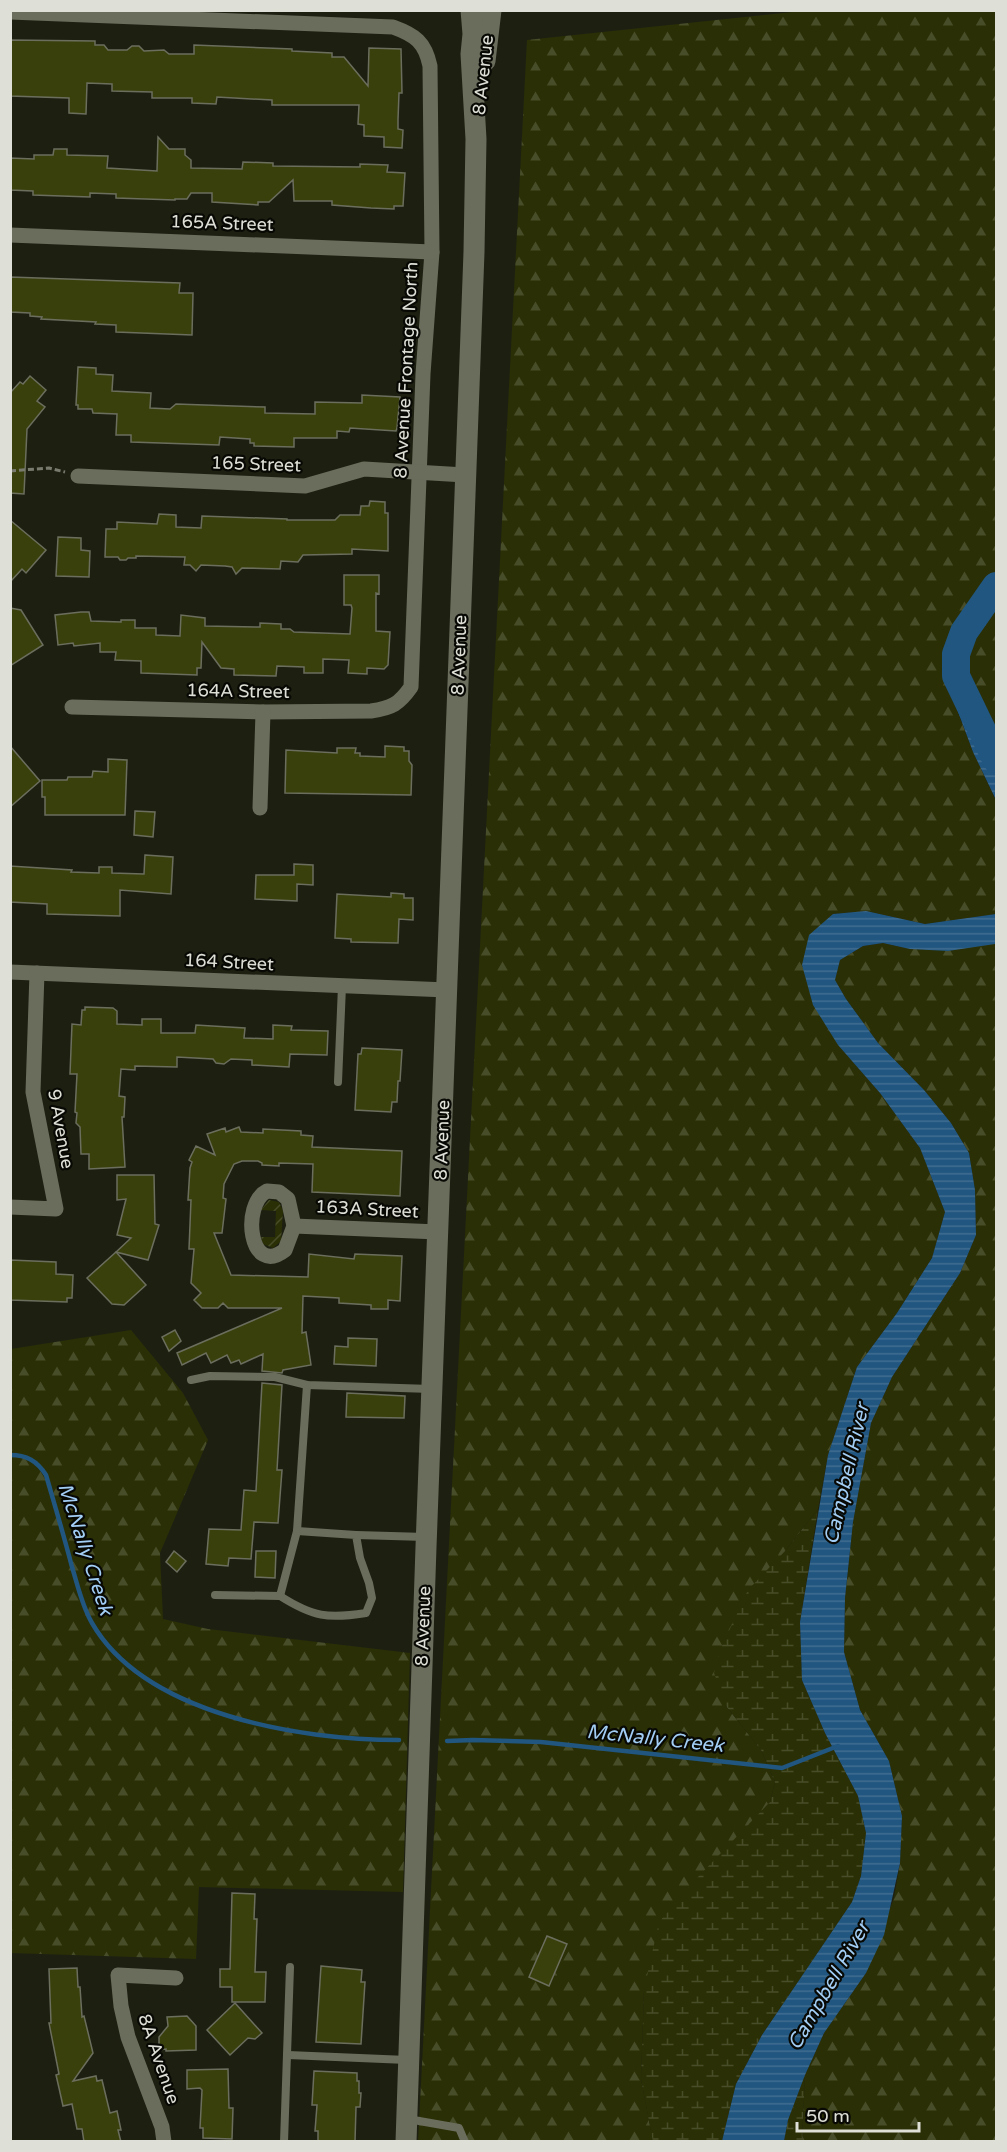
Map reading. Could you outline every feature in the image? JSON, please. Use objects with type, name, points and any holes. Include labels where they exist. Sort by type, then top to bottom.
[{"type":"main road","name":"8 Avenue","points":[[471,10],[476,139]]},
{"type":"main road","name":"8 Avenue","points":[[406,2142],[476,139],[491,10]]},
{"type":"street","name":"8 Avenue Frontage North","points":[[10,12],[393,27],[407,32],[427,51],[430,66],[432,252],[423,374],[411,687],[401,701]]},
{"type":"street","name":"165A Street","points":[[10,235],[432,252]]},
{"type":"street","name":"165 Street","points":[[78,476],[304,486],[364,469],[465,476]]},
{"type":"street","name":"164A Street","points":[[72,707],[264,712],[371,711],[388,708],[401,701]]},
{"type":"street","points":[[260,808],[264,712]]},
{"type":"street","name":"164 Street","points":[[10,972],[447,990]]},
{"type":"street","name":"9 Avenue","points":[[10,1207],[56,1209],[33,1092],[37,973]]},
{"type":"street","name":"163A Street","points":[[294,1226],[438,1232]]},
{"type":"street","name":"8A Avenue","points":[[164,2142],[162,2127],[128,2037],[121,2006],[118,1975],[176,1978]]},
{"type":"lane","points":[[338,1082],[342,986]]},
{"type":"lane","points":[[191,1380],[210,1376],[275,1377],[307,1385],[432,1389]]},
{"type":"lane","points":[[280,1596],[297,1531],[307,1385]]},
{"type":"lane","points":[[297,1531],[426,1537]]},
{"type":"lane","points":[[215,1595],[280,1596],[296,1607],[316,1616],[347,1616],[366,1613],[372,1598],[356,1535]]},
{"type":"lane","points":[[284,2142],[290,1967]]},
{"type":"lane","points":[[288,2055],[408,2060]]},
{"type":"lane","points":[[407,2119],[459,2128],[465,2142]]},
{"type":"path","points":[[10,471],[50,468],[78,476]]},
{"type":"green space","points":[[802,11],[996,11],[996,734],[975,687],[956,676],[957,710],[973,752],[996,801],[996,914],[925,924],[866,911],[833,914],[838,1045],[880,1093],[920,1148],[945,1212],[932,1258],[897,1313],[857,1367],[828,1455],[818,1509],[786,1550],[726,1706],[761,1750],[775,1782],[770,1802],[744,1831],[644,1990],[641,2079],[653,2141],[418,2142],[527,40]]},
{"type":"green space","points":[[883,943],[910,949],[996,943],[996,2141],[802,2142],[805,2075],[824,2033],[866,1973],[894,1898],[900,1863],[902,1816],[889,1761],[860,1710],[844,1652],[845,1598],[853,1522],[871,1423],[892,1377],[960,1273],[976,1235],[975,1190],[969,1153],[951,1123],[924,1090],[878,1043],[835,980],[840,960],[863,946]]},
{"type":"green space","points":[[269,1200],[279,1202],[283,1211],[281,1241],[273,1248],[263,1244],[261,1237],[275,1237],[276,1211],[261,1210]]},
{"type":"green space","points":[[131,1330],[183,1393],[208,1440],[160,1553],[163,1619],[208,1629],[410,1653],[403,1892],[199,1887],[196,1959],[11,1953],[11,1349]]},
{"type":"green space","points":[[818,1509],[800,1622],[802,1680],[825,1733],[858,1796],[866,1833],[861,1876],[852,1902],[762,2035],[736,2084],[722,2141],[653,2142],[641,2079],[644,1990],[659,1922],[697,1878],[770,1802],[775,1782],[761,1750],[726,1706],[714,1673],[721,1648],[748,1590],[786,1550]]},
{"type":"green space","points":[[805,2075],[802,2141],[784,2142],[788,2120]]},
{"type":"water","points":[[956,676],[975,687],[996,734],[996,800],[973,752],[957,709]]},
{"type":"water","points":[[866,911],[925,924],[996,914],[995,944],[948,951],[910,949],[883,943],[863,946],[840,960],[835,980],[878,1043],[924,1090],[951,1123],[969,1153],[975,1190],[976,1235],[960,1273],[892,1377],[871,1423],[853,1522],[845,1598],[844,1652],[860,1710],[889,1761],[902,1816],[900,1863],[884,1935],[866,1973],[824,2033],[788,2120],[784,2141],[722,2141],[736,2084],[762,2035],[852,1902],[861,1876],[866,1833],[858,1796],[825,1733],[802,1680],[800,1622],[828,1455],[857,1367],[897,1313],[932,1258],[945,1212],[920,1148],[880,1093],[838,1045],[813,1005],[802,965],[809,935],[833,914]]},
{"type":"building","points":[[10,40],[95,41],[95,45],[104,45],[108,50],[127,50],[132,46],[139,46],[144,51],[164,50],[169,54],[194,54],[194,45],[332,53],[332,57],[344,57],[368,86],[369,48],[401,49],[402,93],[399,93],[398,129],[403,130],[402,148],[384,147],[384,137],[364,136],[364,125],[358,124],[359,105],[272,105],[272,100],[217,97],[216,104],[192,103],[192,98],[152,98],[152,92],[112,91],[112,84],[87,83],[86,114],[69,113],[69,98],[10,96]]},
{"type":"building","points":[[158,137],[169,149],[185,149],[185,155],[191,160],[191,168],[242,169],[243,162],[273,163],[273,166],[388,165],[387,172],[405,173],[403,206],[394,206],[394,209],[371,208],[332,205],[332,201],[294,201],[293,180],[269,202],[258,202],[258,205],[212,202],[212,193],[191,193],[187,199],[175,200],[116,198],[116,194],[90,193],[90,197],[33,195],[33,191],[10,190],[10,158],[34,159],[34,155],[53,155],[54,149],[67,149],[67,155],[108,156],[107,168],[157,171]]},
{"type":"building","points":[[10,277],[180,283],[179,293],[193,293],[192,335],[116,332],[116,325],[41,319],[42,317],[30,316],[30,313],[10,312]]},
{"type":"building","points":[[78,367],[96,368],[96,374],[113,375],[112,391],[151,393],[150,408],[170,409],[176,404],[265,407],[265,413],[315,414],[315,402],[362,403],[362,395],[400,397],[397,428],[396,431],[350,428],[349,432],[337,431],[337,438],[294,438],[294,447],[254,446],[254,443],[250,443],[250,439],[220,437],[219,445],[131,442],[131,435],[116,435],[117,414],[93,413],[92,409],[78,409],[76,405]]},
{"type":"building","points":[[30,376],[46,390],[37,401],[45,407],[27,429],[24,494],[10,493],[10,393],[20,382],[23,384]]},
{"type":"building","points":[[370,501],[385,502],[385,513],[388,513],[388,551],[352,549],[352,554],[303,555],[298,562],[281,561],[280,569],[242,568],[236,574],[232,567],[225,566],[201,565],[196,571],[190,565],[184,565],[185,557],[136,556],[136,558],[120,560],[118,557],[105,557],[106,529],[117,529],[117,522],[157,524],[159,514],[176,515],[176,527],[201,528],[202,516],[335,520],[340,515],[360,515],[361,506],[369,506]]},
{"type":"building","points":[[10,520],[46,550],[26,573],[22,569],[10,582]]},
{"type":"building","points":[[58,537],[81,538],[81,550],[90,551],[89,577],[56,576]]},
{"type":"building","points":[[344,575],[379,575],[379,594],[376,593],[376,631],[390,632],[388,665],[384,669],[367,668],[367,674],[348,673],[349,660],[323,659],[323,673],[304,673],[304,667],[277,666],[276,676],[234,675],[234,669],[221,668],[202,642],[201,668],[197,668],[197,675],[141,673],[141,661],[115,660],[116,652],[100,652],[100,643],[58,645],[55,615],[81,612],[89,612],[91,621],[135,620],[135,628],[156,628],[156,635],[180,636],[181,615],[205,618],[205,626],[260,627],[260,623],[281,624],[281,629],[290,629],[294,632],[350,634],[352,608],[351,605],[344,605]]},
{"type":"building","points":[[10,608],[21,610],[43,645],[10,666]]},
{"type":"building","points":[[10,746],[40,781],[10,807]]},
{"type":"building","points":[[385,746],[404,747],[404,751],[409,751],[409,761],[412,765],[411,795],[285,793],[286,750],[337,753],[337,748],[356,748],[355,753],[360,753],[360,756],[385,757]]},
{"type":"building","points":[[108,759],[127,760],[125,815],[45,815],[42,780],[92,777],[93,771],[108,772]]},
{"type":"building","points":[[135,811],[155,812],[153,837],[134,835]]},
{"type":"building","points":[[145,855],[173,857],[171,894],[120,890],[120,916],[47,914],[47,904],[10,902],[10,866],[99,873],[99,867],[112,867],[112,873],[144,874]]},
{"type":"building","points":[[294,864],[313,865],[313,885],[297,884],[297,901],[255,899],[256,875],[294,875]]},
{"type":"building","points":[[391,893],[404,894],[404,898],[413,898],[413,920],[399,919],[398,943],[351,942],[351,939],[335,938],[337,894],[391,897]]},
{"type":"building","points":[[85,1007],[113,1008],[117,1011],[117,1024],[142,1025],[142,1019],[161,1019],[161,1033],[195,1033],[196,1025],[245,1028],[244,1038],[273,1039],[273,1025],[292,1026],[291,1030],[328,1031],[327,1055],[290,1054],[289,1067],[252,1065],[252,1060],[231,1059],[224,1064],[216,1063],[213,1059],[177,1057],[177,1067],[135,1066],[135,1070],[121,1069],[119,1096],[125,1097],[124,1117],[122,1117],[125,1167],[89,1169],[89,1154],[81,1154],[80,1127],[76,1123],[77,1074],[70,1074],[72,1024],[81,1025],[82,1010],[85,1010]]},
{"type":"building","points":[[362,1048],[402,1050],[397,1102],[392,1102],[391,1112],[355,1110],[358,1054],[361,1054]]},
{"type":"building","points":[[239,1127],[241,1132],[263,1133],[263,1129],[301,1131],[301,1135],[313,1136],[312,1147],[402,1151],[400,1196],[312,1192],[313,1164],[279,1163],[279,1166],[262,1165],[258,1161],[242,1161],[234,1164],[224,1184],[223,1198],[226,1199],[222,1233],[214,1233],[231,1275],[308,1277],[309,1254],[354,1259],[355,1254],[402,1256],[400,1301],[388,1300],[388,1309],[371,1309],[371,1305],[339,1303],[339,1298],[303,1296],[302,1333],[306,1332],[311,1365],[283,1370],[282,1373],[262,1371],[263,1354],[241,1364],[239,1360],[231,1363],[227,1355],[211,1363],[206,1353],[182,1365],[177,1353],[282,1308],[228,1308],[223,1303],[218,1308],[202,1308],[194,1300],[201,1293],[191,1283],[194,1249],[189,1249],[191,1200],[188,1200],[192,1162],[189,1160],[196,1146],[215,1155],[207,1134],[225,1128],[226,1132]]},
{"type":"building","points":[[117,1175],[154,1175],[155,1224],[159,1225],[148,1260],[116,1252],[131,1238],[117,1235],[126,1199],[117,1200]]},
{"type":"building","points":[[116,1252],[146,1285],[124,1305],[112,1304],[87,1278]]},
{"type":"building","points":[[10,1260],[56,1262],[56,1274],[73,1275],[72,1298],[67,1298],[67,1302],[10,1300]]},
{"type":"building","points":[[175,1330],[181,1341],[169,1351],[162,1337]]},
{"type":"building","points":[[348,1338],[377,1339],[376,1366],[334,1364],[335,1346],[348,1347]]},
{"type":"building","points":[[262,1383],[282,1385],[277,1470],[282,1470],[278,1523],[254,1522],[251,1559],[229,1558],[228,1566],[206,1564],[209,1529],[241,1530],[244,1490],[256,1491]]},
{"type":"building","points":[[347,1393],[405,1396],[404,1418],[346,1417]]},
{"type":"building","points":[[174,1551],[186,1561],[177,1572],[166,1562]]},
{"type":"building","points":[[256,1551],[276,1551],[275,1578],[255,1577]]},
{"type":"building","points":[[232,1893],[255,1894],[254,1919],[257,1919],[255,1972],[266,1972],[265,2002],[232,2002],[232,1987],[220,1987],[220,1969],[230,1969]]},
{"type":"building","points":[[547,1936],[567,1944],[549,1986],[529,1977]]},
{"type":"building","points":[[321,1966],[362,1970],[361,1982],[365,1982],[361,2044],[316,2042]]},
{"type":"building","points":[[77,1968],[82,2017],[84,2016],[93,2053],[73,2081],[96,2076],[97,2081],[102,2080],[110,2113],[117,2111],[121,2142],[84,2142],[82,2129],[77,2129],[72,2104],[63,2106],[49,2023],[51,2023],[49,1969]]},
{"type":"building","points":[[235,2003],[262,2033],[255,2039],[248,2038],[230,2055],[207,2030]]},
{"type":"building","points":[[187,2016],[196,2026],[196,2050],[159,2050],[159,2037],[168,2026],[167,2017]]},
{"type":"building","points":[[228,2069],[229,2108],[233,2108],[232,2139],[203,2138],[203,2128],[200,2128],[202,2090],[200,2088],[187,2089],[187,2070]]},
{"type":"building","points":[[314,2071],[357,2073],[359,2093],[361,2093],[360,2107],[356,2107],[355,2142],[318,2142],[318,2131],[315,2131],[317,2105],[312,2105]]},
{"type":"waterway","name":"Campbell River","points":[[996,586],[964,632],[956,654],[956,676],[996,759]]},
{"type":"waterway","name":"McNally Creek","points":[[10,1455],[22,1456],[31,1460],[46,1475],[78,1589],[92,1623],[116,1654],[149,1680],[187,1700],[229,1716],[273,1727],[317,1735],[399,1740]]},
{"type":"waterway","name":"McNally Creek","points":[[447,1741],[541,1742],[782,1768],[838,1746]]}]
